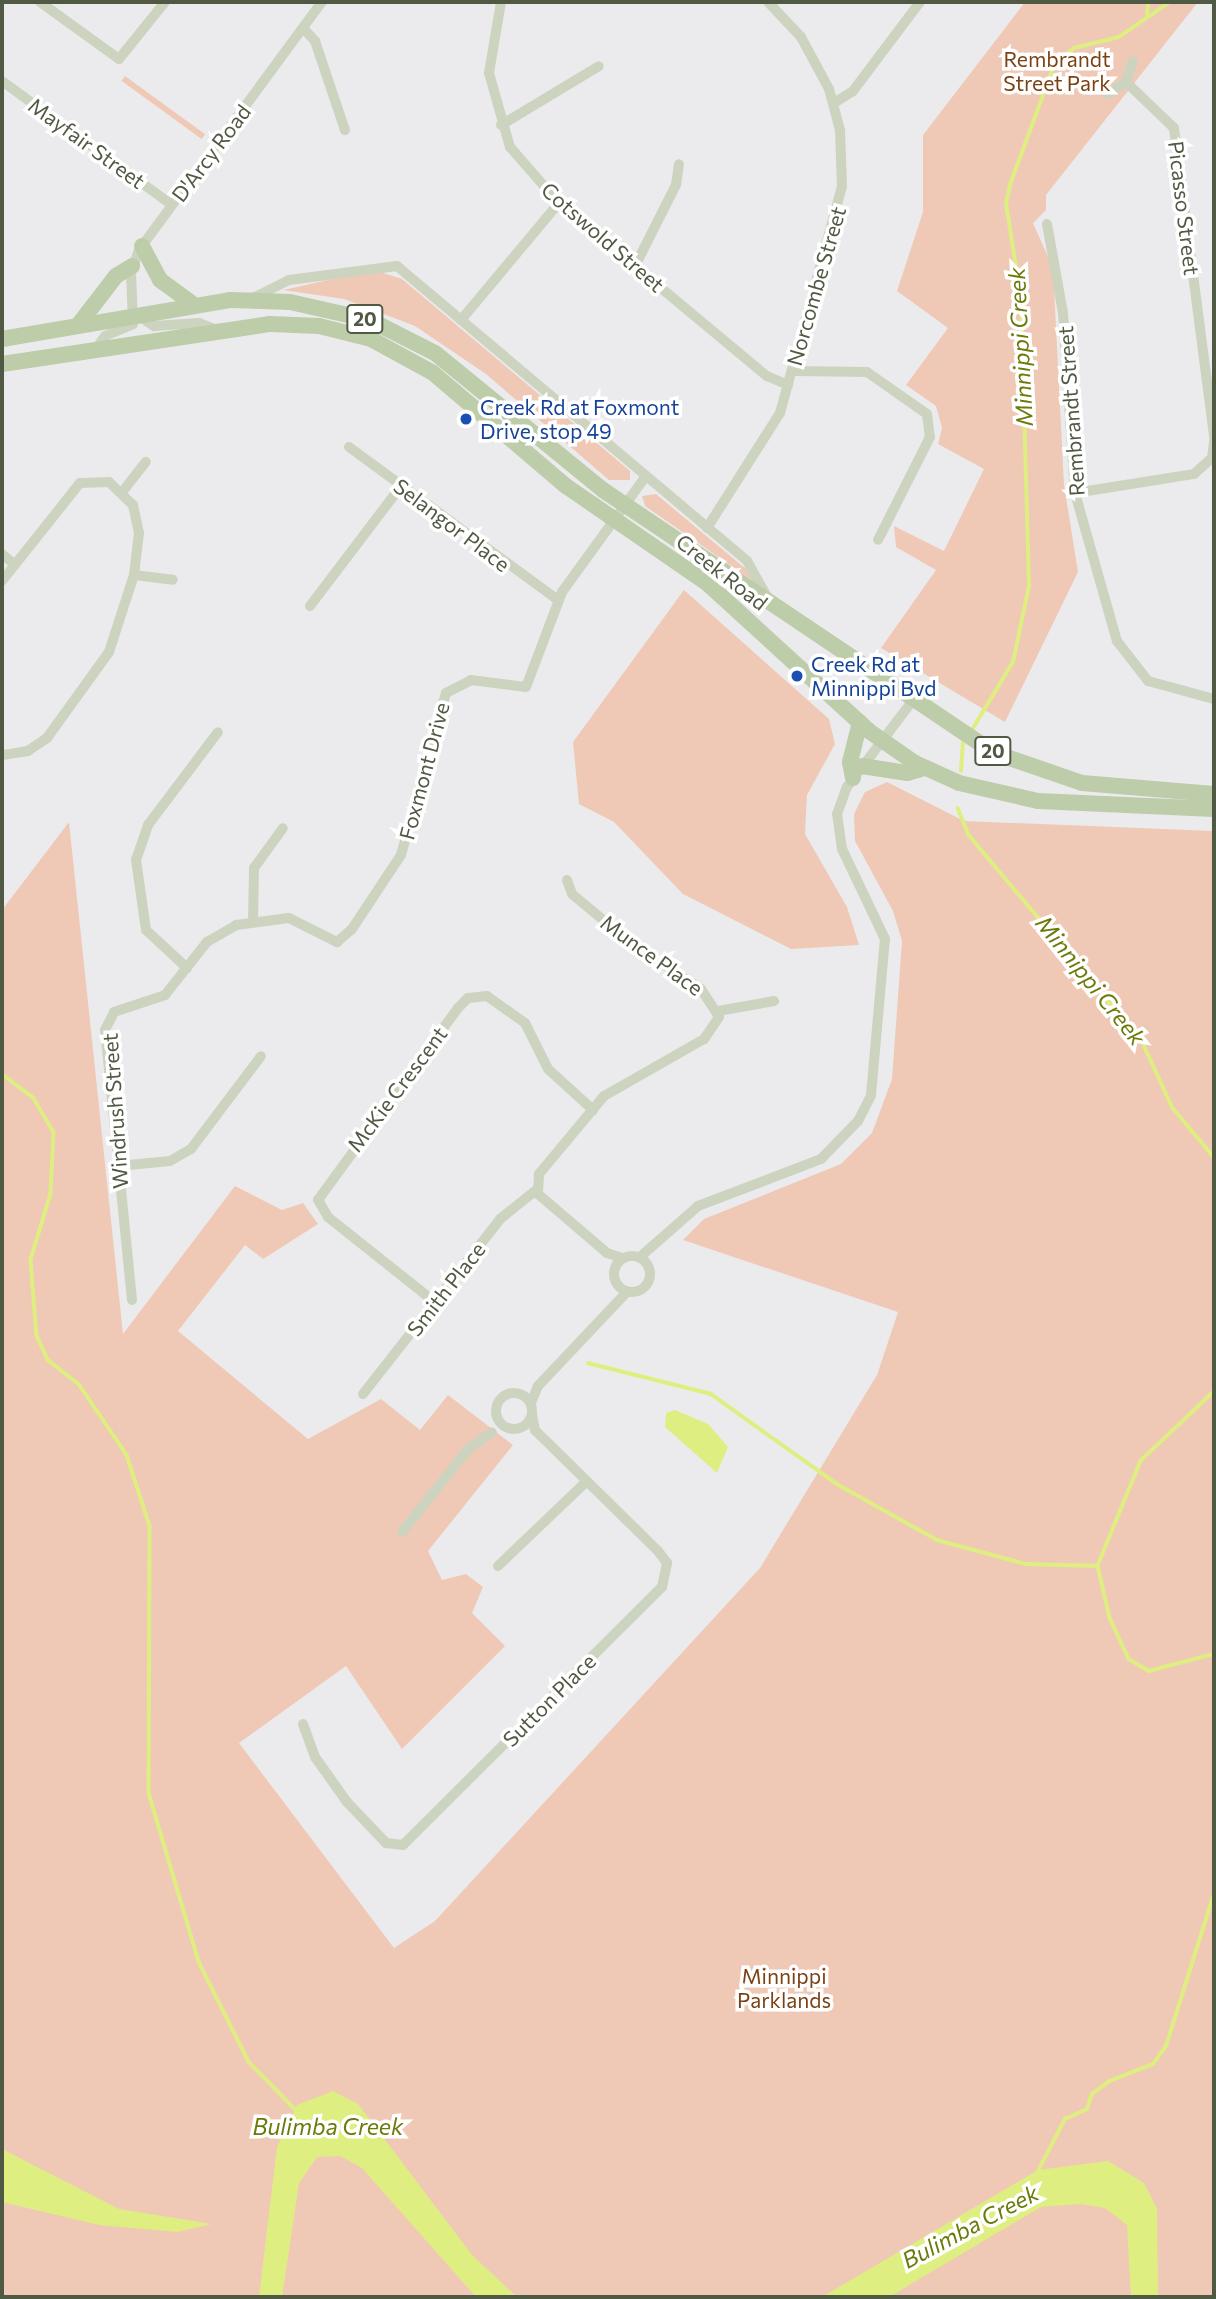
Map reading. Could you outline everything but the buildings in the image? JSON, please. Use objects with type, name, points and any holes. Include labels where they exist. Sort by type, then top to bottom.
[{"type":"main road","points":[[142,246],[160,280],[193,303]]},
{"type":"main road","points":[[79,324],[116,276],[132,266]]},
{"type":"main road","name":"Creek Road","points":[[2,339],[193,303],[249,300],[331,309],[413,340],[623,503],[913,700],[995,752],[1052,776],[1214,794]]},
{"type":"main road","name":"Creek Road","points":[[2,364],[219,330],[304,324],[393,349],[433,373],[614,520],[725,597],[860,723],[925,768],[982,790],[1052,803],[1214,809]]},
{"type":"main road","points":[[860,723],[850,762],[858,772],[907,773],[925,768]]},
{"type":"main road","points":[[1052,776],[1052,803]]},
{"type":"street","points":[[40,2],[109,57],[128,51],[165,2]]},
{"type":"street","name":"D'Arcy Road","points":[[132,266],[142,246],[322,2]]},
{"type":"street","name":"Cotswold Street","points":[[501,2],[489,48],[501,125],[510,147],[559,203],[767,376],[788,385]]},
{"type":"street","name":"Norcombe Street","points":[[707,528],[780,413],[842,187],[834,103],[801,37],[768,2]]},
{"type":"street","points":[[834,103],[853,91],[920,2]]},
{"type":"street","points":[[303,28],[315,41],[345,130]]},
{"type":"street","points":[[1108,94],[1126,82],[1133,61]]},
{"type":"street","points":[[501,125],[599,66]]},
{"type":"street","name":"Mayfair Street","points":[[2,81],[172,205]]},
{"type":"street","name":"Picasso Street","points":[[1075,494],[1194,474],[1212,458],[1214,439],[1174,128],[1126,82]]},
{"type":"street","points":[[635,266],[676,185],[679,164]]},
{"type":"street","points":[[461,320],[559,203]]},
{"type":"street","name":"Rembrandt Street","points":[[1047,224],[1063,313],[1075,494],[1117,641],[1130,664],[1166,690],[1214,699]]},
{"type":"street","name":"Creek Road","points":[[249,300],[274,284],[390,264],[461,320],[707,528],[757,573],[770,602]]},
{"type":"street","points":[[132,266],[136,314]]},
{"type":"street","name":"Creek Road","points":[[94,350],[105,336],[131,327],[136,314],[154,326],[199,323],[219,330]]},
{"type":"street","points":[[792,371],[867,372],[927,414],[930,437],[878,540]]},
{"type":"street","name":"Selangor Place","points":[[349,447],[558,600]]},
{"type":"street","points":[[122,491],[146,463]]},
{"type":"street","name":"Foxmont Drive","points":[[187,968],[220,932],[253,922],[289,918],[337,942],[352,929],[401,855],[446,692],[471,680],[526,687],[558,600],[623,503],[646,476]]},
{"type":"street","points":[[2,581],[80,483],[95,479],[122,491],[136,516],[134,575],[110,652],[66,719],[28,751],[2,755]]},
{"type":"street","points":[[310,606],[401,486]]},
{"type":"street","points":[[2,554],[15,564]]},
{"type":"street","points":[[134,575],[173,580]]},
{"type":"street","points":[[535,1191],[607,1253],[622,1258],[640,1257],[656,1246],[698,1206],[821,1159],[858,1121],[871,1095],[887,962],[879,918],[838,840],[838,806],[858,772],[913,700]]},
{"type":"street","points":[[187,968],[146,930],[136,860],[148,825],[218,732]]},
{"type":"street","points":[[253,922],[250,880],[283,828]]},
{"type":"street","name":"Munce Place","points":[[535,1191],[540,1174],[593,1110],[628,1078],[704,1039],[718,1011],[687,977],[632,944],[572,894],[567,880]]},
{"type":"street","name":"Windrush Street","points":[[132,1300],[105,1030],[114,1012],[165,995],[187,968]]},
{"type":"street","name":"McKie Crescent","points":[[436,1303],[328,1217],[318,1200],[458,1008],[468,998],[487,996],[525,1023],[548,1069],[593,1110]]},
{"type":"street","points":[[718,1011],[774,1001]]},
{"type":"street","points":[[118,1166],[170,1161],[191,1149],[261,1056]]},
{"type":"street","name":"Smith Place","points":[[363,1395],[500,1219],[535,1191]]},
{"type":"street","points":[[538,1386],[505,1395],[496,1410],[503,1425],[535,1430],[531,1403],[538,1386],[611,1302],[627,1292],[644,1288],[656,1246]]},
{"type":"street","points":[[607,1253],[617,1285],[611,1302]]},
{"type":"street","points":[[640,1257],[649,1266]]},
{"type":"street","points":[[614,1274],[622,1258]]},
{"type":"street","points":[[617,1285],[627,1292]]},
{"type":"street","points":[[517,1393],[531,1403]]},
{"type":"street","points":[[520,1428],[532,1415]]},
{"type":"street","name":"Sutton Place","points":[[303,1724],[315,1756],[347,1802],[386,1843],[409,1841],[662,1587],[662,1557],[585,1483],[535,1430]]},
{"type":"street","points":[[402,1532],[468,1449],[492,1432]]},
{"type":"street","points":[[498,1566],[585,1483]]},
{"type":"green space","name":"Rembrandt Street Park","points":[[1025,2],[1198,2],[1046,195],[1046,210],[1033,223],[1053,268],[1064,485],[1078,572],[1005,722],[881,648],[936,570],[896,547],[894,526],[944,551],[984,469],[938,444],[942,428],[936,406],[906,385],[948,328],[897,291],[923,212],[923,135]]},
{"type":"green space","points":[[125,76],[205,134],[202,139],[121,81]]},
{"type":"green space","points":[[374,270],[402,279],[630,471],[630,480],[609,480],[486,374],[415,326],[344,299],[283,290]]},
{"type":"green space","points":[[656,494],[746,569],[756,583],[645,506],[642,496]]},
{"type":"green space","points":[[684,590],[829,719],[835,744],[807,795],[805,834],[847,907],[859,945],[791,949],[683,894],[614,822],[579,804],[573,742]]},
{"type":"green space","name":"Minnippi Parklands","points":[[887,782],[964,821],[1214,831],[1214,2297],[2,2297],[2,910],[69,822],[123,1334],[235,1186],[282,1210],[303,1203],[318,1224],[263,1259],[245,1245],[178,1331],[308,1439],[381,1399],[420,1430],[448,1395],[513,1445],[428,1551],[442,1580],[466,1574],[483,1587],[472,1613],[505,1646],[402,1749],[346,1666],[239,1743],[394,1948],[435,1921],[760,1568],[877,1375],[898,1312],[683,1240],[704,1219],[841,1164],[872,1133],[892,1079],[902,941],[893,911],[855,841],[854,814],[865,792]]},
{"type":"water","points":[[675,1410],[708,1424],[728,1447],[717,1473],[665,1427],[666,1413]]},
{"type":"water","name":"Bulimba Creek","points":[[333,2091],[358,2104],[472,2255],[517,2297],[476,2297],[362,2168],[340,2156],[317,2157],[299,2183],[282,2297],[259,2297],[277,2147],[297,2105]]},
{"type":"water","points":[[2,2149],[119,2209],[212,2224],[177,2232],[99,2225],[2,2202]]},
{"type":"water","points":[[1108,2161],[1144,2183],[1157,2209],[1158,2297],[1131,2297],[1127,2225],[1105,2208],[1080,2204],[1041,2207],[889,2297],[822,2297],[1038,2170]]},
{"type":"waterway","name":"Minnippi Creek","points":[[1147,17],[1148,2]]},
{"type":"waterway","name":"Minnippi Creek","points":[[972,730],[1013,662],[1029,586],[1021,300],[1006,203],[1010,185],[1055,63],[1074,48],[1119,37],[1170,2]]},
{"type":"waterway","name":"Minnippi Creek","points":[[961,771],[963,743]]},
{"type":"waterway","name":"Minnippi Creek","points":[[958,808],[969,835],[1142,1041],[1173,1108],[1214,1157]]},
{"type":"waterway","points":[[2,1074],[34,1098],[54,1132],[51,1194],[31,1260],[37,1336],[48,1360],[79,1384],[127,1455],[150,1526],[149,1793],[199,1962],[249,2062],[298,2112]]},
{"type":"waterway","points":[[588,1363],[711,1394],[837,1484],[937,1540],[1026,1564],[1098,1566]]},
{"type":"waterway","name":"Minnippi Creek","points":[[1214,1392],[1141,1461],[1098,1566],[1110,1618],[1129,1659],[1149,1671],[1214,1654]]},
{"type":"waterway","name":"Minnippi Creek","points":[[1037,2173],[1065,2119],[1087,2109],[1092,2094],[1110,2081],[1153,2064],[1166,2046],[1214,1894]]},
{"type":"place","name":"Creek Rd at Foxmont Drive, stop 49","points":[[466,419]]},
{"type":"place","name":"Creek Rd at Minnippi Bvd","points":[[797,676]]}]
